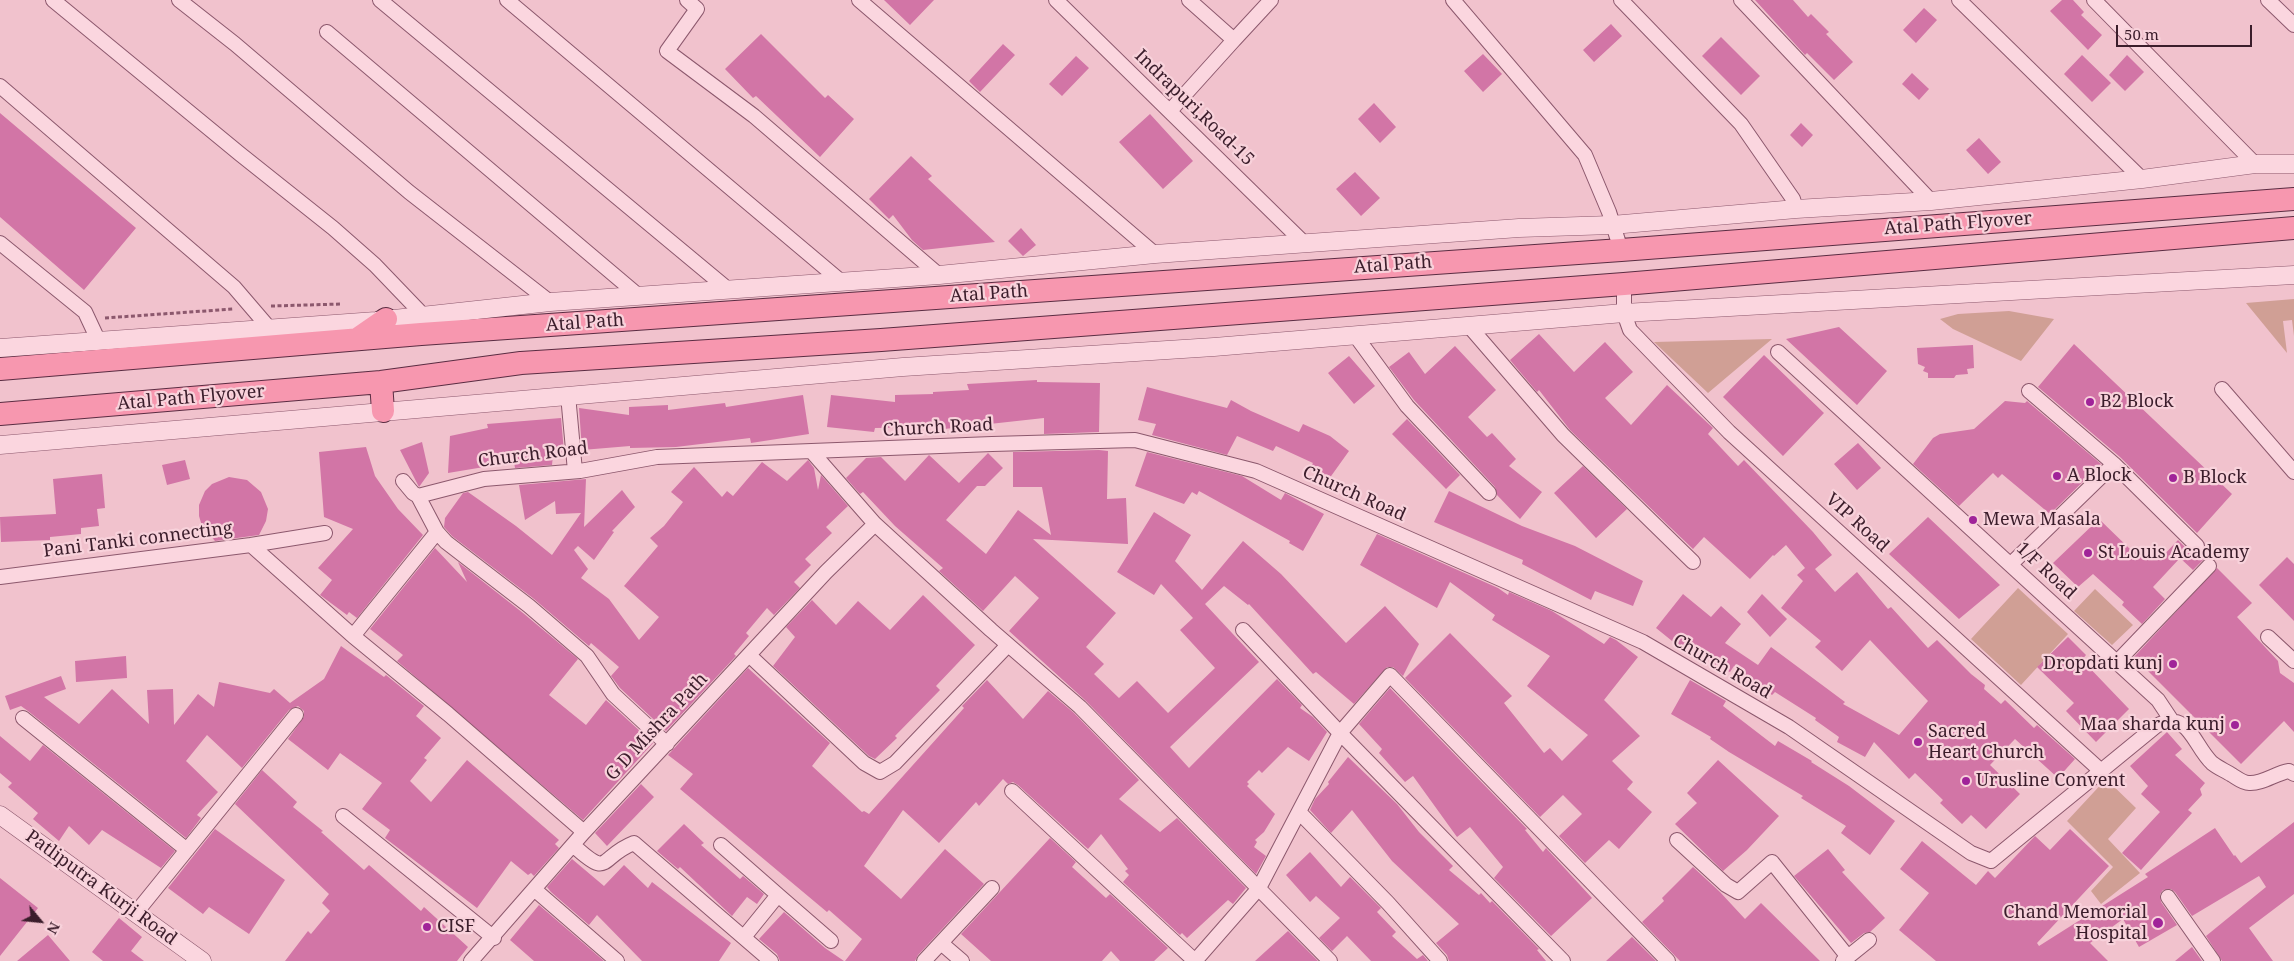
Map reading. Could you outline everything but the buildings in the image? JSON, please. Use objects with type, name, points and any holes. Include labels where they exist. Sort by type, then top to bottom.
[{"type":"main road","name":"Atal Path Flyover","points":[[1621,250],[2294,199]]},
{"type":"main road","name":"Atal Path Flyover","points":[[1624,284],[2294,228]]},
{"type":"main road","name":"Atal Path","points":[[356,340],[1621,250]]},
{"type":"main road","name":"Atal Path","points":[[381,382],[521,363],[881,340],[1624,284]]},
{"type":"main road","points":[[0,369],[356,340],[386,320]]},
{"type":"main road","name":"Atal Path Flyover","points":[[0,414],[381,382]]},
{"type":"main road","points":[[381,382],[383,411]]},
{"type":"street","points":[[54,0],[240,154],[333,228],[375,265],[423,315]]},
{"type":"street","points":[[179,0],[235,44],[409,192],[550,302]]},
{"type":"street","points":[[380,0],[730,291]]},
{"type":"street","points":[[507,0],[843,282]]},
{"type":"street","points":[[687,0],[698,9],[667,51],[754,116],[940,275]]},
{"type":"street","points":[[859,0],[1155,254]]},
{"type":"street","name":"Indrapuri,Road-15","points":[[1056,0],[1305,244]]},
{"type":"street","points":[[1189,0],[1234,40]]},
{"type":"street","points":[[1170,111],[1271,0]]},
{"type":"street","points":[[1453,0],[1585,155],[1609,212],[1621,250]]},
{"type":"street","points":[[1621,0],[1741,124],[1793,199],[1796,209]]},
{"type":"street","points":[[1741,0],[1931,201]]},
{"type":"street","points":[[1959,0],[2142,179]]},
{"type":"street","points":[[2094,0],[2255,164]]},
{"type":"street","points":[[2268,0],[2294,25]]},
{"type":"street","points":[[327,32],[639,296]]},
{"type":"street","points":[[0,86],[234,286],[270,330]]},
{"type":"street","points":[[0,348],[270,330],[386,320],[550,302],[940,275],[1155,254],[1519,228],[1612,225],[1796,209],[1931,201],[2142,179],[2255,164],[2294,164]]},
{"type":"street","points":[[0,243],[85,312],[99,342]]},
{"type":"street","points":[[0,444],[893,367],[1214,346],[1624,313],[2294,275]]},
{"type":"street","name":"VIP Road","points":[[1624,284],[1624,313],[1630,330],[1729,432],[2100,770]]},
{"type":"street","points":[[1469,326],[1563,435],[1693,562]]},
{"type":"street","points":[[1355,335],[1407,406],[1489,493]]},
{"type":"street","name":"1/F Road","points":[[1778,352],[2158,700],[2172,721]]},
{"type":"street","points":[[2222,389],[2294,472]]},
{"type":"street","points":[[2029,392],[2114,464],[2197,546]]},
{"type":"street","points":[[568,395],[575,471]]},
{"type":"street","name":"Church Road","points":[[418,496],[484,479],[575,471],[656,457],[1135,440],[1256,471],[1643,642],[1789,727],[1971,853],[1992,861],[2100,770],[2156,726],[2172,721]]},
{"type":"street","points":[[812,452],[875,524],[1008,645],[1080,707],[1330,961]]},
{"type":"street","points":[[2011,564],[2114,464]]},
{"type":"street","points":[[403,481],[418,496],[437,532],[461,556],[529,606],[588,656],[613,694],[667,744]]},
{"type":"street","name":"G D Mishra Path","points":[[471,961],[494,938],[584,832],[749,655],[875,524]]},
{"type":"street","points":[[353,636],[437,532]]},
{"type":"street","points":[[251,545],[325,533]]},
{"type":"street","name":"Pani Tanki connecting","points":[[0,577],[251,545],[353,636],[448,714],[584,832]]},
{"type":"street","points":[[2116,662],[2209,566]]},
{"type":"street","points":[[1243,630],[1340,733],[1563,961]]},
{"type":"street","points":[[2268,637],[2294,661]]},
{"type":"street","points":[[749,655],[864,763],[880,772],[895,763],[1008,645]]},
{"type":"street","points":[[1012,791],[1195,961],[1259,888],[1340,733],[1390,675],[1668,961]]},
{"type":"street","points":[[135,914],[296,715]]},
{"type":"street","points":[[23,718],[187,850]]},
{"type":"street","points":[[2172,721],[2188,730],[2212,762],[2243,782],[2252,783],[2279,772],[2292,770]]},
{"type":"street","points":[[1299,812],[1388,903],[1440,961]]},
{"type":"street","name":"Patliputra Kurji Road","points":[[0,815],[202,961]]},
{"type":"street","points":[[343,816],[494,938]]},
{"type":"street","points":[[1677,840],[1726,885],[1738,892],[1772,862],[1845,959],[1869,940]]},
{"type":"street","points":[[573,845],[593,863],[600,864],[634,843],[771,961]]},
{"type":"street","points":[[720,845],[831,941]]},
{"type":"street","points":[[924,961],[992,888]]},
{"type":"street","points":[[534,889],[617,961]]},
{"type":"street","points":[[744,937],[778,895]]},
{"type":"street","points":[[2168,897],[2212,961]]},
{"type":"street","points":[[941,943],[962,961]]},
{"type":"path","points":[[269,306],[346,304]]},
{"type":"path","points":[[104,318],[236,309]]},
{"type":"shaded area","points":[[2294,299],[2294,336],[2292,320],[2283,321],[2287,353],[2246,303]]},
{"type":"shaded area","points":[[2009,311],[2054,319],[2021,361],[1953,329],[1940,319],[1958,314]]},
{"type":"shaded area","points":[[1772,339],[1708,393],[1654,342]]},
{"type":"shaded area","points":[[2018,588],[2068,634],[2021,685],[1971,639]]},
{"type":"shaded area","points":[[2095,589],[2133,625],[2112,645],[2074,611]]},
{"type":"shaded area","points":[[2106,779],[2136,808],[2108,839],[2140,873],[2101,904],[2091,891],[2113,867],[2067,821]]},
{"type":"place","name":"B2 Block","points":[[2090,402]]},
{"type":"place","name":"A Block","points":[[2057,476]]},
{"type":"place","name":"B Block","points":[[2173,478]]},
{"type":"place","name":"Mewa Masala","points":[[1973,520]]},
{"type":"place","name":"St Louis Academy","points":[[2088,553]]},
{"type":"place","name":"Dropdati kunj","points":[[2173,664]]},
{"type":"place","name":"Maa sharda kunj","points":[[2235,725]]},
{"type":"place","name":"Sacred Heart Church","points":[[1918,742]]},
{"type":"place","name":"Urusline Convent","points":[[1966,781]]},
{"type":"place","name":"Chand Memorial Hospital","points":[[2158,923]]},
{"type":"place","name":"CISF","points":[[427,927]]}]
